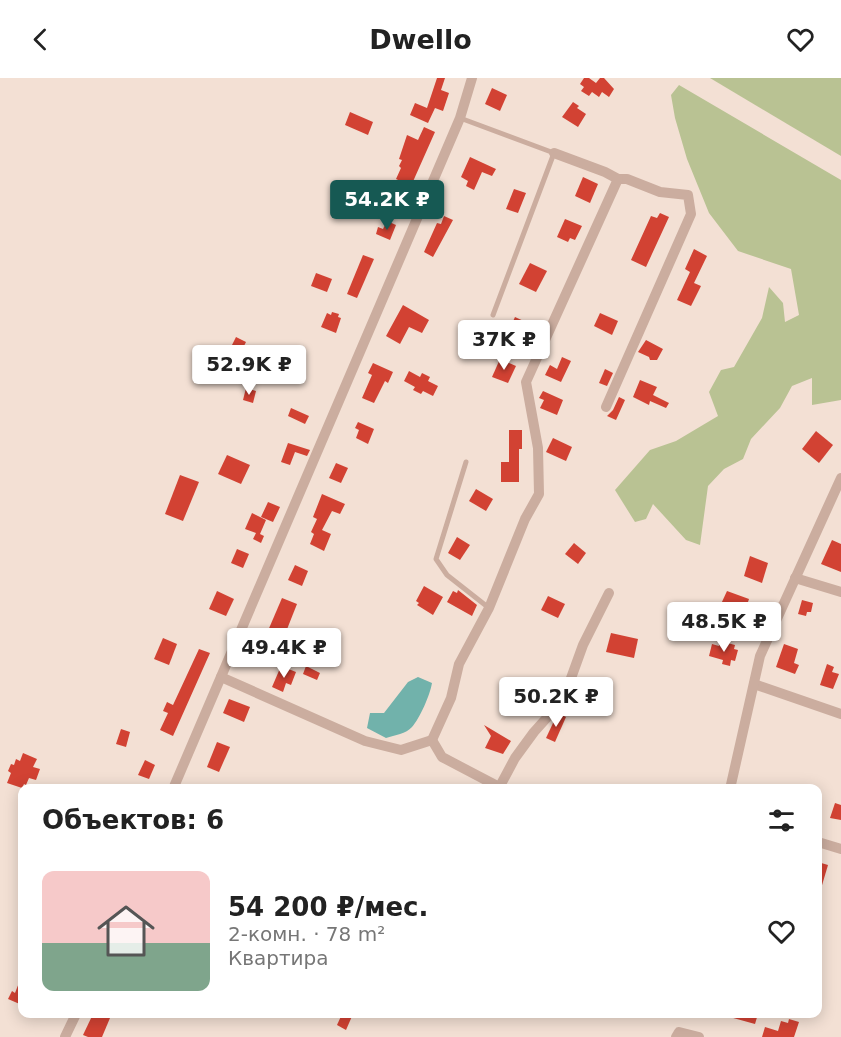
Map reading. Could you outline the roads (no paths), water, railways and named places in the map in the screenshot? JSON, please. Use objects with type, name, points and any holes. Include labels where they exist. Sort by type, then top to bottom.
[{"type":"street","points":[[175,784],[460,118],[472,78]]},
{"type":"street","points":[[554,153],[618,179],[627,179],[660,192],[688,195],[691,214],[606,407]]},
{"type":"street","points":[[221,677],[365,741],[401,750],[432,740],[451,698],[459,664],[489,608],[525,519],[539,494],[538,448],[526,382],[618,179]]},
{"type":"street","points":[[731,784],[760,656],[841,478]]},
{"type":"street","points":[[795,578],[841,592]]},
{"type":"street","points":[[504,784],[515,758],[566,692],[584,645],[609,593]]},
{"type":"street","points":[[754,684],[841,714]]},
{"type":"street","points":[[432,740],[442,756],[494,784]]},
{"type":"street","points":[[822,843],[841,849]]},
{"type":"street","points":[[65,1037],[74,1018]]},
{"type":"street","points":[[677,1034],[699,1037]]},
{"type":"lane","points":[[460,118],[554,153],[493,315]]},
{"type":"lane","points":[[466,462],[436,559],[447,575],[489,608]]},
{"type":"water","points":[[418,677],[432,683],[424,706],[410,729],[386,738],[367,728],[370,713],[384,713],[408,682]]}]
